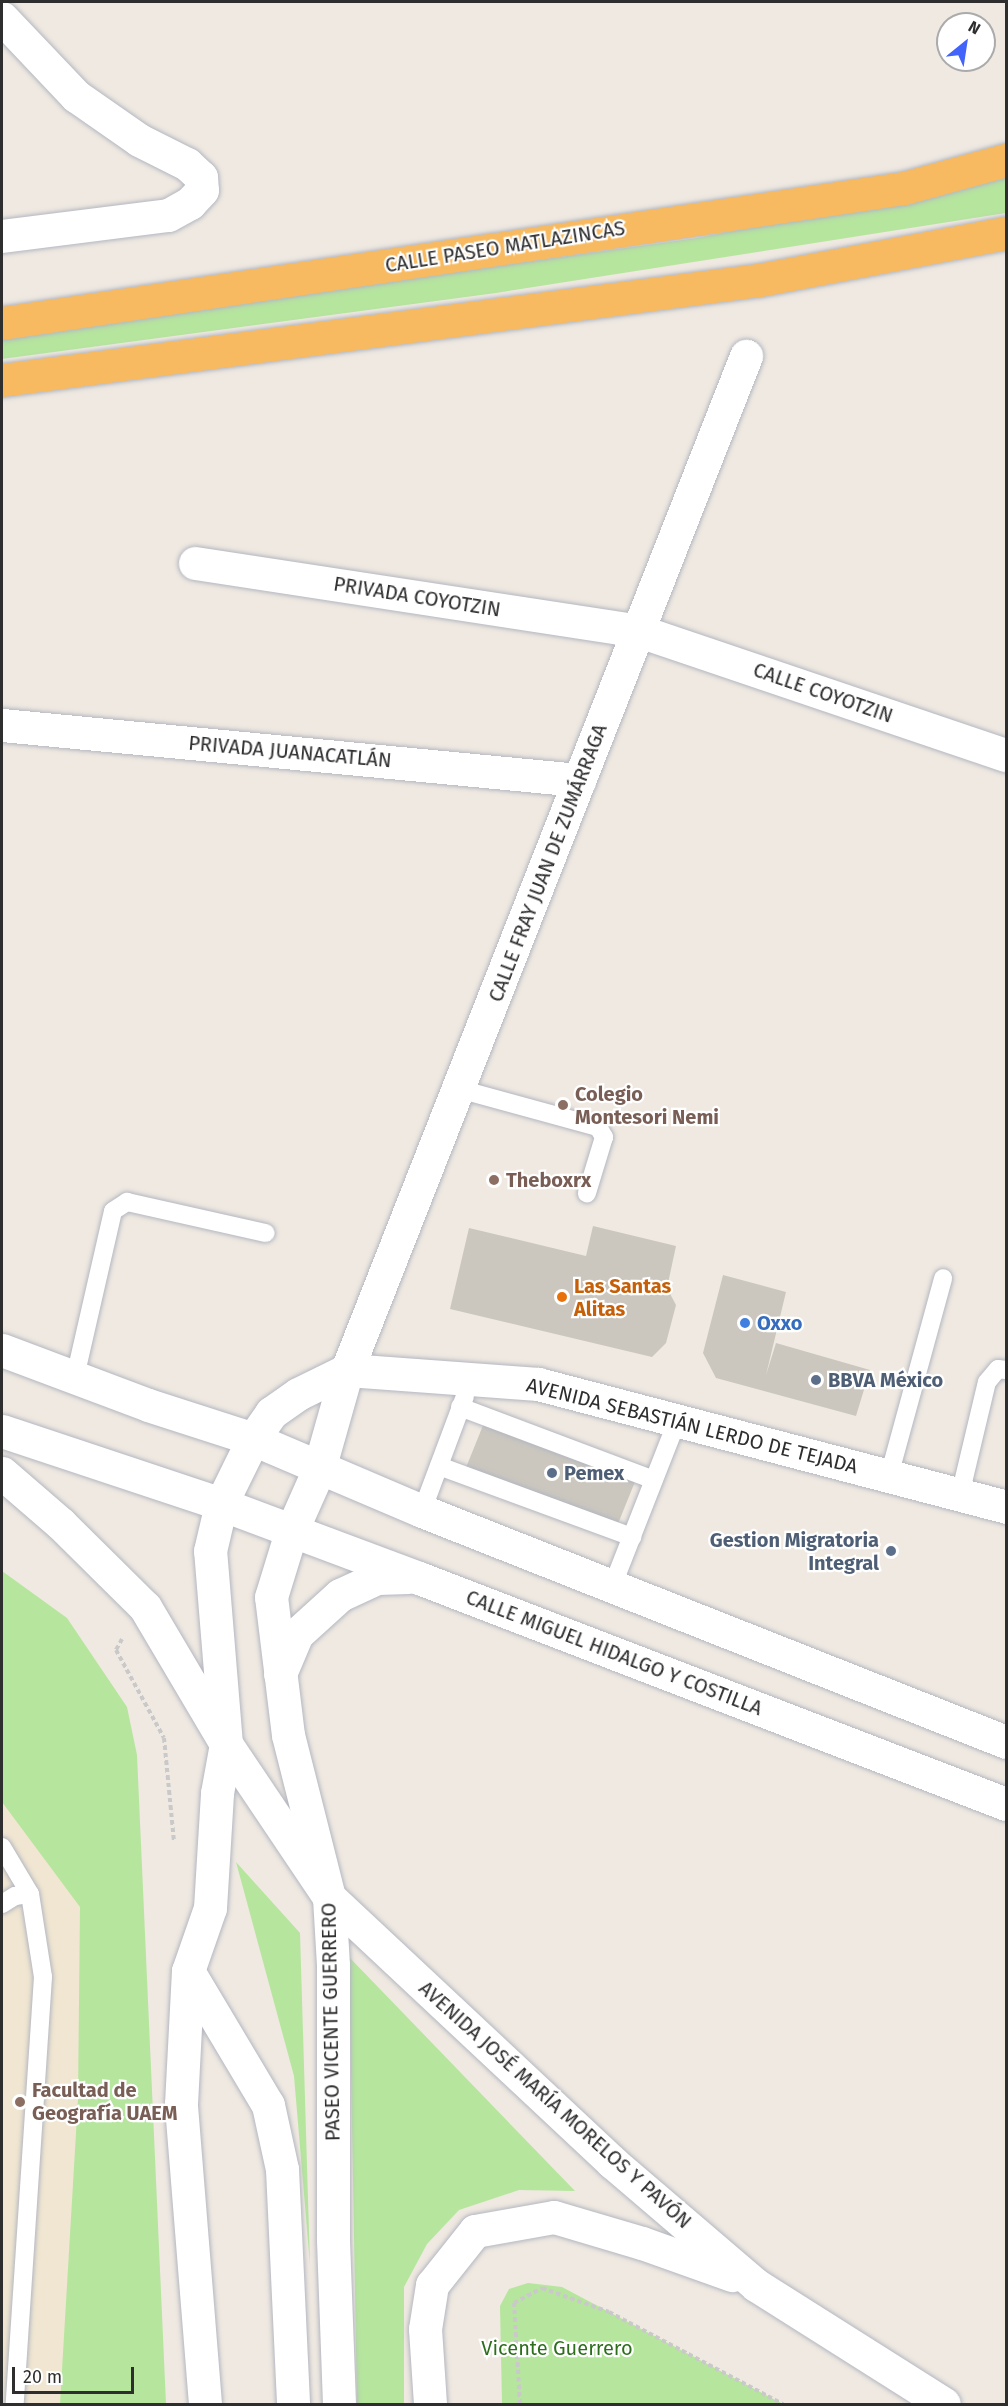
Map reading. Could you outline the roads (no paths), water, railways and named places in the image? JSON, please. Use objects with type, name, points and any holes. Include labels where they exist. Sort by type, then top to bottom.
[{"type":"highway","name":"CALLE PASEO MATLAZINCAS","points":[[2,323],[904,188],[1006,160]]},
{"type":"highway","points":[[2,380],[759,280],[1006,233]]},
{"type":"main road","points":[[2,18],[76,96],[139,140],[187,164],[201,177],[202,190],[168,215],[2,236]]},
{"type":"main road","name":"CALLE FRAY JUAN DE ZUMÁRRAGA","points":[[347,1370],[746,356]]},
{"type":"main road","name":"PRIVADA COYOTZIN","points":[[195,563],[639,631]]},
{"type":"main road","name":"CALLE COYOTZIN","points":[[639,631],[1006,755]]},
{"type":"main road","name":"PRIVADA JUANACATLÁN","points":[[2,725],[579,780]]},
{"type":"main road","points":[[2,1350],[253,1439],[318,1469],[422,1511],[1006,1742]]},
{"type":"main road","name":"AVENIDA SEBASTIÁN LERDO DE TEJADA","points":[[253,1439],[271,1413],[298,1394],[347,1370],[466,1393],[538,1384],[678,1419],[1006,1508]]},
{"type":"main road","name":"PASEO VICENTE GUERRERO","points":[[339,2404],[333,2239],[333,1965],[329,1898],[288,1735],[270,1597],[291,1532],[318,1469],[347,1370]]},
{"type":"main road","name":"CALLE MIGUEL HIDALGO Y COSTILLA","points":[[2,1431],[221,1504],[1006,1804]]},
{"type":"main road","points":[[205,2404],[181,2104],[188,1971],[210,1908],[217,1793],[226,1744],[210,1551],[221,1504],[253,1439]]},
{"type":"main road","points":[[2,1473],[62,1524],[145,1607],[226,1744]]},
{"type":"main road","points":[[279,1676],[297,1634],[340,1595],[377,1578],[419,1578]]},
{"type":"main road","name":"AVENIDA JOSÉ MARÍA MORELOS Y PAVÓN","points":[[226,1744],[329,1898],[612,2162],[756,2284],[944,2404]]},
{"type":"main road","points":[[188,1971],[268,2105],[282,2169],[293,2404]]},
{"type":"main road","points":[[430,2404],[425,2329],[432,2285],[475,2231],[554,2217],[642,2243],[756,2284]]},
{"type":"lane","points":[[459,1089],[598,1128],[604,1137],[587,1193]]},
{"type":"lane","points":[[75,1377],[113,1210],[127,1202],[266,1233]]},
{"type":"lane","points":[[890,1476],[943,1278]]},
{"type":"lane","points":[[960,1495],[987,1382],[998,1369],[1006,1371]]},
{"type":"lane","points":[[422,1511],[466,1393],[654,1480]]},
{"type":"lane","points":[[612,1587],[678,1419]]},
{"type":"lane","points":[[439,1466],[632,1537]]},
{"type":"lane","points":[[4,1857],[30,1893],[43,1977],[10,2359],[15,2404]]},
{"type":"lane","points":[[2,1904],[15,1896],[30,1893]]},
{"type":"place","name":"Colegio Montesori Nemi","points":[[563,1105]]},
{"type":"place","name":"Theboxrx","points":[[494,1180]]},
{"type":"place","name":"Las Santas Alitas","points":[[562,1297]]},
{"type":"place","name":"Oxxo","points":[[745,1323]]},
{"type":"place","name":"BBVA México","points":[[816,1380]]},
{"type":"place","name":"Pemex","points":[[552,1473]]},
{"type":"place","name":"Gestion Migratoria Integral","points":[[891,1551]]},
{"type":"place","name":"Facultad de Geografía UAEM","points":[[20,2102]]},
{"type":"park label","name":"Vicente Guerrero","points":[[557,2348]]}]
